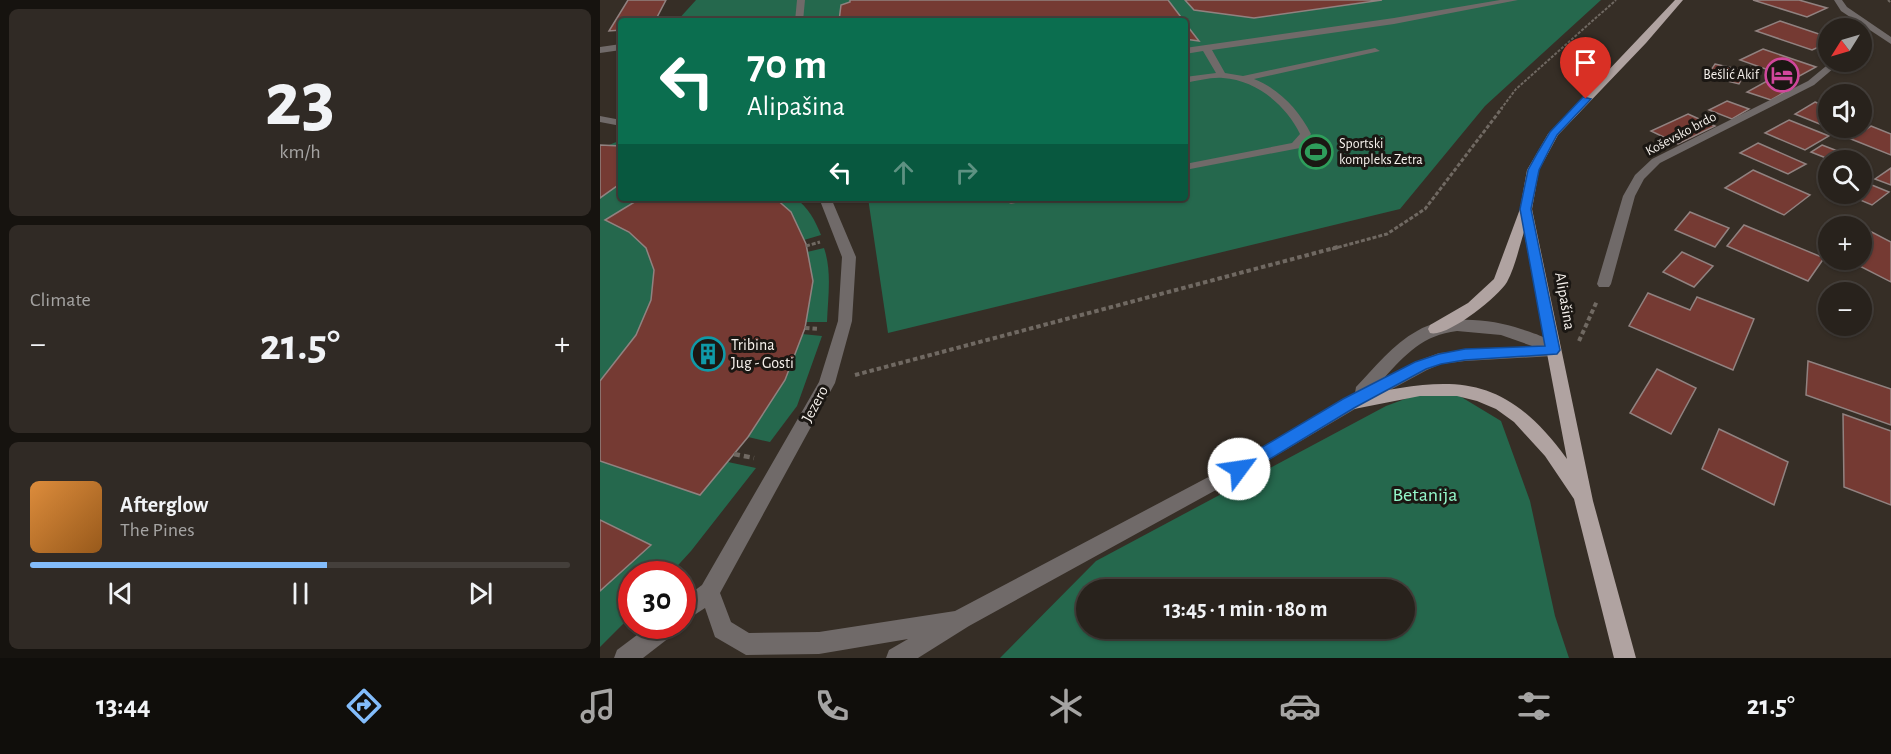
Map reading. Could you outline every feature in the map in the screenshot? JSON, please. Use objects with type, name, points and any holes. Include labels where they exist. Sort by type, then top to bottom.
[{"type":"main road","name":"Alipašina","points":[[1625,658],[1584,501],[1562,381],[1552,350],[1526,209],[1533,170],[1553,134],[1643,41],[1678,0]]},
{"type":"main road","points":[[1435,328],[1473,307],[1500,281],[1526,209]]},
{"type":"main road","points":[[1349,404],[1429,389],[1455,390],[1486,397],[1506,406],[1526,420],[1551,448],[1584,501]]},
{"type":"street","points":[[799,18],[801,0]]},
{"type":"street","points":[[1188,51],[1394,21],[1514,0]]},
{"type":"street","points":[[1838,0],[1853,18]]},
{"type":"street","points":[[1872,31],[1891,41]]},
{"type":"street","points":[[600,50],[618,47]]},
{"type":"street","points":[[1206,48],[1222,75]]},
{"type":"street","points":[[1188,80],[1222,75],[1247,78],[1375,51]]},
{"type":"street","name":"Koševsko brdo","points":[[1604,284],[1629,196],[1639,177],[1656,161],[1810,83],[1824,72]]},
{"type":"street","points":[[1188,166],[1296,146],[1304,139],[1306,134],[1304,128],[1277,94],[1247,78]]},
{"type":"street","points":[[600,119],[618,122]]},
{"type":"street","name":"Jezero","points":[[696,602],[709,592],[827,383],[845,321],[849,257],[826,201]]},
{"type":"street","points":[[1349,404],[1406,347],[1424,333],[1435,328],[1494,328],[1523,334],[1552,350]]},
{"type":"street","points":[[897,658],[1420,366],[1439,359],[1494,352],[1552,350]]},
{"type":"street","points":[[709,592],[723,629],[746,644],[819,644],[962,620]]},
{"type":"street","points":[[625,658],[649,639]]},
{"type":"path","points":[[827,383],[1387,234],[1425,209],[1516,88],[1616,0]]},
{"type":"path","points":[[1888,0],[1891,3]]},
{"type":"path","points":[[1562,381],[1604,284]]},
{"type":"green space","name":"Sportski kompleks Zetra","points":[[696,0],[1601,0],[1485,106],[1400,209],[888,333],[868,201],[1188,201],[1188,18],[680,18]]},
{"type":"green space","name":"Tribina Jug - Gosti","points":[[618,141],[618,201],[799,201],[811,214],[821,235],[804,240],[807,252],[824,248],[829,275],[829,294],[827,322],[806,322],[802,334],[822,336],[797,406],[770,442],[748,437],[728,462],[756,468],[682,561],[618,561],[618,629],[600,647],[600,145],[609,145]]},
{"type":"green space","name":"Betanija","points":[[1424,392],[1458,395],[1501,421],[1530,501],[1555,616],[1569,658],[1000,658],[1076,581],[1076,639],[1415,639],[1415,579],[1078,579],[1096,561],[1386,406]]},
{"type":"building","points":[[628,0],[666,0],[657,18],[618,18],[618,30],[609,31]]},
{"type":"building","points":[[850,0],[1168,0],[1182,18],[839,18],[841,5]]},
{"type":"building","points":[[1185,0],[1382,0],[1254,18],[1194,10]]},
{"type":"building","points":[[1753,0],[1799,0],[1827,8],[1807,17]]},
{"type":"building","points":[[1780,21],[1818,34],[1818,47],[1812,50],[1756,31]]},
{"type":"building","points":[[1188,27],[1199,41],[1188,39]]},
{"type":"building","points":[[1763,49],[1816,67],[1794,79],[1740,60]]},
{"type":"building","points":[[1715,64],[1746,71],[1739,84],[1707,76]]},
{"type":"building","points":[[1767,81],[1790,89],[1771,100],[1747,92]]},
{"type":"building","points":[[1727,101],[1749,109],[1732,119],[1709,110]]},
{"type":"building","points":[[1815,102],[1818,103],[1818,123],[1795,114]]},
{"type":"building","points":[[1688,114],[1715,126],[1678,144],[1651,131]]},
{"type":"building","points":[[1789,120],[1818,132],[1818,138],[1826,138],[1805,150],[1765,133]]},
{"type":"building","points":[[1872,126],[1891,134],[1891,155],[1851,139],[1872,138]]},
{"type":"building","points":[[1758,143],[1806,164],[1788,174],[1740,153]]},
{"type":"building","points":[[600,145],[618,146],[618,185],[600,198]]},
{"type":"building","points":[[1822,145],[1835,150],[1818,150],[1818,155],[1811,152]]},
{"type":"building","points":[[1891,168],[1891,185],[1875,179]]},
{"type":"building","points":[[1753,170],[1810,195],[1784,215],[1725,188]]},
{"type":"building","points":[[1872,185],[1889,192],[1872,205],[1870,204],[1872,204]]},
{"type":"building","name":"Tribina Jug - Gosti","points":[[636,201],[778,201],[791,212],[806,244],[813,281],[805,328],[785,380],[748,437],[700,495],[600,461],[600,381],[636,335],[651,300],[654,270],[646,248],[629,232],[605,220]]},
{"type":"building","points":[[1690,212],[1729,228],[1715,247],[1675,230]]},
{"type":"building","points":[[1744,225],[1818,256],[1818,267],[1808,281],[1727,246]]},
{"type":"building","points":[[1872,232],[1891,242],[1891,282],[1868,270],[1872,270]]},
{"type":"building","points":[[1682,252],[1713,266],[1694,287],[1663,272]]},
{"type":"building","points":[[1648,293],[1690,310],[1697,297],[1754,319],[1733,370],[1629,326]]},
{"type":"building","points":[[1808,361],[1891,389],[1891,425],[1806,395]]},
{"type":"building","points":[[1657,369],[1696,388],[1671,434],[1630,413]]},
{"type":"building","points":[[1843,414],[1891,431],[1891,505],[1844,487]]},
{"type":"building","points":[[1719,429],[1788,462],[1774,505],[1702,469]]},
{"type":"building","points":[[600,520],[651,545],[633,561],[618,561],[618,575],[600,591]]},
{"type":"place","name":"Bešlić Akif","points":[[1782,75]]},
{"type":"place","name":"Sportski kompleks Zetra","points":[[1316,152]]},
{"type":"place","name":"Tribina Jug - Gosti","points":[[708,354]]},
{"type":"route","points":[[1239,469],[1349,404],[1420,366],[1439,359],[1465,355],[1552,350],[1542,285],[1526,209],[1533,170],[1553,134],[1586,99]]}]
